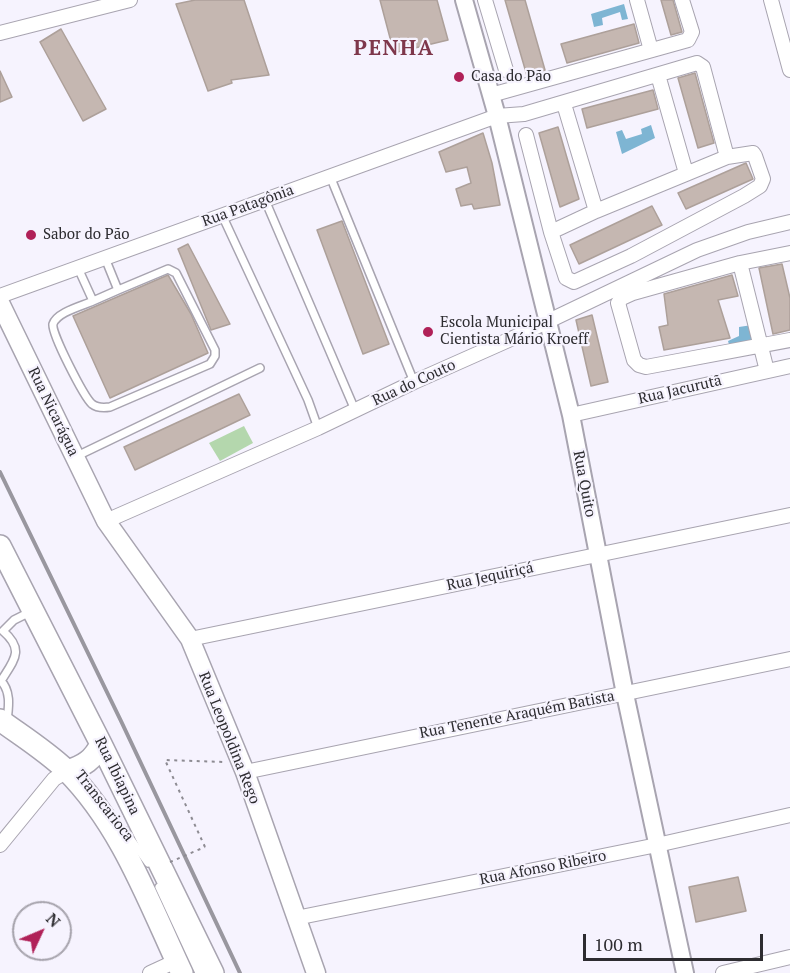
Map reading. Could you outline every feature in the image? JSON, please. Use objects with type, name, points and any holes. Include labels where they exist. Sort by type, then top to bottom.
[{"type":"main road","name":"Rua Nicarágua","points":[[0,303],[106,521]]},
{"type":"main road","name":"Rua Leopoldina Rego","points":[[106,521],[190,639],[242,766],[316,973]]},
{"type":"main road","name":"Rua Ibiapina","points":[[0,546],[9,577],[32,611],[101,744],[213,973]]},
{"type":"main road","points":[[9,719],[74,771],[124,849],[179,967]]},
{"type":"main road","points":[[74,771],[91,760],[101,744]]},
{"type":"street","points":[[0,33],[130,0]]},
{"type":"street","name":"Rua Quito","points":[[464,0],[497,116],[571,415],[625,694],[685,973]]},
{"type":"street","points":[[485,0],[506,70]]},
{"type":"street","points":[[637,0],[651,50]]},
{"type":"street","points":[[491,95],[688,40],[692,33],[682,0]]},
{"type":"street","points":[[771,0],[790,70]]},
{"type":"street","name":"Rua Patagônia","points":[[0,296],[497,116],[524,114],[564,104],[697,63],[703,67],[727,157]]},
{"type":"street","points":[[658,75],[686,173]]},
{"type":"street","points":[[564,104],[596,211]]},
{"type":"street","points":[[526,135],[551,232],[566,278],[574,282],[630,256],[760,186],[763,179],[753,153],[727,157],[551,232]]},
{"type":"street","name":"Rua do Couto","points":[[106,521],[318,428],[414,381],[548,322],[697,250],[748,231],[790,222]]},
{"type":"street","points":[[790,253],[740,263],[633,293],[622,298],[618,303],[634,360],[646,367],[790,340]]},
{"type":"street","points":[[740,263],[767,370]]},
{"type":"street","name":"Rua Jacurutã","points":[[571,415],[790,366]]},
{"type":"street","name":"Rua Jequiriçá","points":[[190,639],[790,515]]},
{"type":"street","name":"Rua Tenente Araquém Batista","points":[[242,766],[625,694],[790,659]]},
{"type":"street","points":[[0,845],[54,779],[74,771]]},
{"type":"street","name":"Rua Afonso Ribeiro","points":[[296,918],[657,845],[790,815]]},
{"type":"street","points":[[723,973],[790,957]]},
{"type":"street","points":[[150,973],[179,967]]},
{"type":"lane","points":[[330,176],[414,381]]},
{"type":"lane","points":[[265,200],[355,410]]},
{"type":"lane","points":[[222,215],[309,400],[318,428]]},
{"type":"lane","points":[[105,258],[118,290]]},
{"type":"lane","points":[[78,268],[93,301]]},
{"type":"lane","points":[[168,269],[172,270],[176,273],[215,351],[213,360],[210,364],[110,407],[96,407],[90,403],[52,328],[60,316],[93,301],[168,269]]},
{"type":"lane","points":[[75,457],[260,368]]},
{"type":"lane","points":[[9,719],[8,693],[1,681],[17,654],[17,648],[14,642],[1,632],[14,620],[32,611]]},
{"type":"lane","name":"Transcarioca","points":[[101,744],[105,771]]},
{"type":"lane","name":"Transcarioca","points":[[118,821],[148,863]]},
{"type":"lane","name":"Transcarioca","points":[[129,822],[153,873]]},
{"type":"lane","points":[[158,883],[199,973]]},
{"type":"path","points":[[170,862],[205,847],[165,760],[229,762],[242,766]]},
{"type":"green space","points":[[244,426],[253,443],[220,461],[209,443]]},
{"type":"water","points":[[624,4],[628,19],[622,20],[620,12],[602,18],[603,25],[594,27],[591,14]]},
{"type":"water","points":[[651,125],[655,138],[622,154],[616,132],[622,130],[626,139],[642,134],[641,129]]},
{"type":"water","points":[[752,325],[756,341],[730,348],[728,341],[739,336],[739,327]]},
{"type":"building","points":[[195,0],[244,0],[269,75],[231,80],[232,83],[208,91],[176,4]]},
{"type":"building","points":[[380,0],[437,0],[448,40],[394,53]]},
{"type":"building","points":[[505,0],[525,0],[545,70],[527,76]]},
{"type":"building","points":[[661,0],[673,0],[682,32],[671,35]]},
{"type":"building","points":[[634,24],[639,43],[567,63],[561,44]]},
{"type":"building","points":[[61,29],[106,109],[83,121],[40,42]]},
{"type":"building","points":[[0,71],[12,97],[0,102]]},
{"type":"building","points":[[695,73],[714,143],[698,148],[678,78]]},
{"type":"building","points":[[653,90],[658,109],[587,128],[582,109]]},
{"type":"building","points":[[558,127],[579,199],[560,207],[539,133]]},
{"type":"building","points":[[483,133],[492,163],[500,205],[474,209],[472,204],[461,206],[456,189],[471,183],[467,167],[446,172],[439,152]]},
{"type":"building","points":[[746,163],[753,179],[686,209],[678,193]]},
{"type":"building","points":[[652,206],[662,225],[579,264],[570,245]]},
{"type":"building","points":[[342,221],[389,344],[363,354],[317,230]]},
{"type":"building","points":[[188,244],[230,324],[211,330],[178,249]]},
{"type":"building","points":[[782,264],[790,298],[790,330],[773,334],[759,268]]},
{"type":"building","points":[[168,275],[191,314],[208,353],[110,398],[73,316]]},
{"type":"building","points":[[732,275],[738,296],[718,300],[730,338],[664,350],[659,327],[668,325],[664,294]]},
{"type":"building","points":[[592,315],[608,382],[591,386],[576,320]]},
{"type":"building","points":[[239,394],[250,415],[135,470],[124,447]]},
{"type":"building","points":[[738,877],[746,911],[696,922],[689,887]]},
{"type":"railway","points":[[0,472],[240,973]]},
{"type":"place","name":"Casa do Pão","points":[[459,77]]},
{"type":"place","name":"Sabor do Pão","points":[[31,235]]},
{"type":"place","name":"Escola Municipal Cientista Mário Kroeff","points":[[428,332]]},
{"type":"district","name":"PENHA","points":[[394,49]]}]
